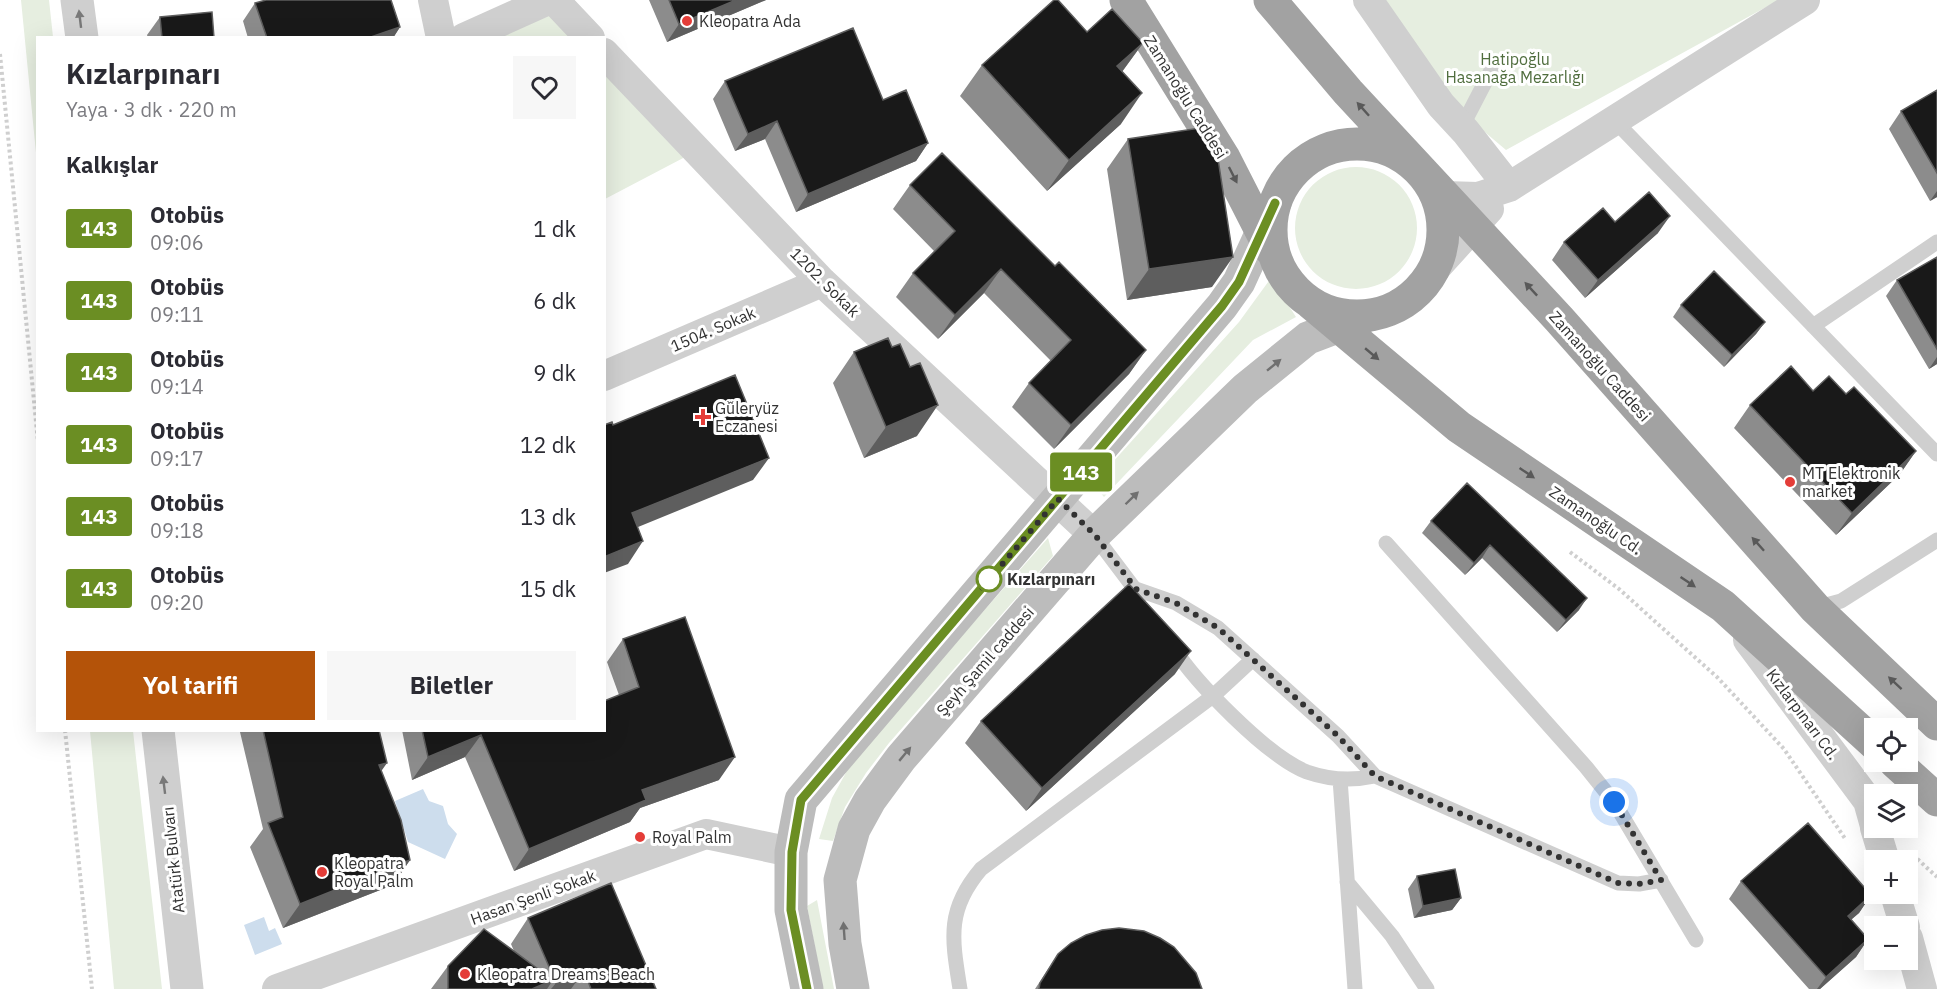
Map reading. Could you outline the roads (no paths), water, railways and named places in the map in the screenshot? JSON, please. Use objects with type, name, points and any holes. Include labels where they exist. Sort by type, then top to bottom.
[{"type":"highway","name":"Zamanoğlu Caddesi","points":[[1126,0],[1224,158],[1269,246]]},
{"type":"highway","name":"Zamanoğlu Caddesi","points":[[1270,0],[1348,92],[1559,319],[1815,608],[1937,724]]},
{"type":"highway","points":[[1275,203],[1289,177],[1310,157],[1336,146],[1365,144],[1393,151],[1417,167],[1434,190],[1443,217],[1442,245],[1433,271],[1416,294],[1392,309],[1352,321]]},
{"type":"highway","name":"Zamanoğlu Cd.","points":[[1269,246],[1290,284],[1311,303],[1352,321],[1459,427],[1723,606],[1864,734]]},
{"type":"highway","points":[[1906,772],[1937,800]]},
{"type":"main road","points":[[807,989],[791,910],[792,852],[801,800],[1222,306],[1269,246],[1275,203]]},
{"type":"main road","name":"Şeyh Şamil caddesi","points":[[853,989],[845,944],[840,880],[854,830],[870,800],[901,758],[1095,535],[1245,389],[1308,338],[1352,321]]},
{"type":"main road","points":[[792,852],[840,880]]},
{"type":"street","points":[[77,0],[82,36]]},
{"type":"street","points":[[433,0],[441,36]]},
{"type":"street","points":[[468,36],[548,0]]},
{"type":"street","points":[[554,0],[588,36]]},
{"type":"street","points":[[1368,0],[1441,105],[1466,132],[1509,187]]},
{"type":"street","points":[[1444,196],[1478,197],[1509,187],[1805,0]]},
{"type":"street","name":"1202. Sokak","points":[[606,55],[822,282],[1095,535]]},
{"type":"street","points":[[1433,271],[1509,187]]},
{"type":"street","name":"1504. Sokak","points":[[606,375],[822,282]]},
{"type":"street","name":"Kızlarpınarı Cd.","points":[[1723,606],[1864,796]]},
{"type":"street","name":"Atatürk Bulvarı","points":[[158,732],[187,989]]},
{"type":"street","name":"Hasan Şenli Sokak","points":[[278,989],[706,834],[792,852]]},
{"type":"street","points":[[1917,970],[1922,989]]},
{"type":"lane","points":[[1466,132],[1467,117],[1494,65]]},
{"type":"lane","points":[[1614,120],[1937,454]]},
{"type":"lane","points":[[1813,326],[1937,242]]},
{"type":"lane","points":[[1095,535],[1147,607]]},
{"type":"lane","points":[[1815,608],[1841,601],[1937,540]]},
{"type":"lane","points":[[1386,543],[1586,767],[1614,802],[1696,940]]},
{"type":"lane","points":[[1136,589],[1176,603],[1218,628],[1338,736],[1375,776],[1618,883],[1639,884],[1661,880]]},
{"type":"lane","points":[[1165,634],[1176,653],[1213,696],[1287,762],[1322,777],[1358,779],[1375,776]]},
{"type":"lane","points":[[960,989],[954,951],[954,922],[962,894],[981,869],[1213,696],[1253,659]]},
{"type":"lane","points":[[1340,779],[1354,989]]},
{"type":"lane","points":[[1347,882],[1392,936],[1427,989]]},
{"type":"water","points":[[423,789],[429,801],[443,806],[448,824],[457,834],[445,859],[408,842],[395,801]]},
{"type":"water","points":[[264,917],[269,931],[275,928],[282,944],[255,955],[244,925]]},
{"type":"place","name":"Kleopatra Ada","points":[[687,21]]},
{"type":"place","name":"Güleryüz Eczanesi","points":[[703,417]]},
{"type":"place","name":"MT Elektronik market","points":[[1790,482]]},
{"type":"place","name":"Kızlarpınarı","points":[[989,579]]},
{"type":"place","name":"Royal Palm","points":[[640,837]]},
{"type":"place","name":"Kleopatra Royal Palm","points":[[322,872]]},
{"type":"place","name":"Kleopatra Dreams Beach","points":[[465,974]]},
{"type":"park label","name":"Hatipoğlu Hasanağa Mezarlığı","points":[[1515,68]]}]
